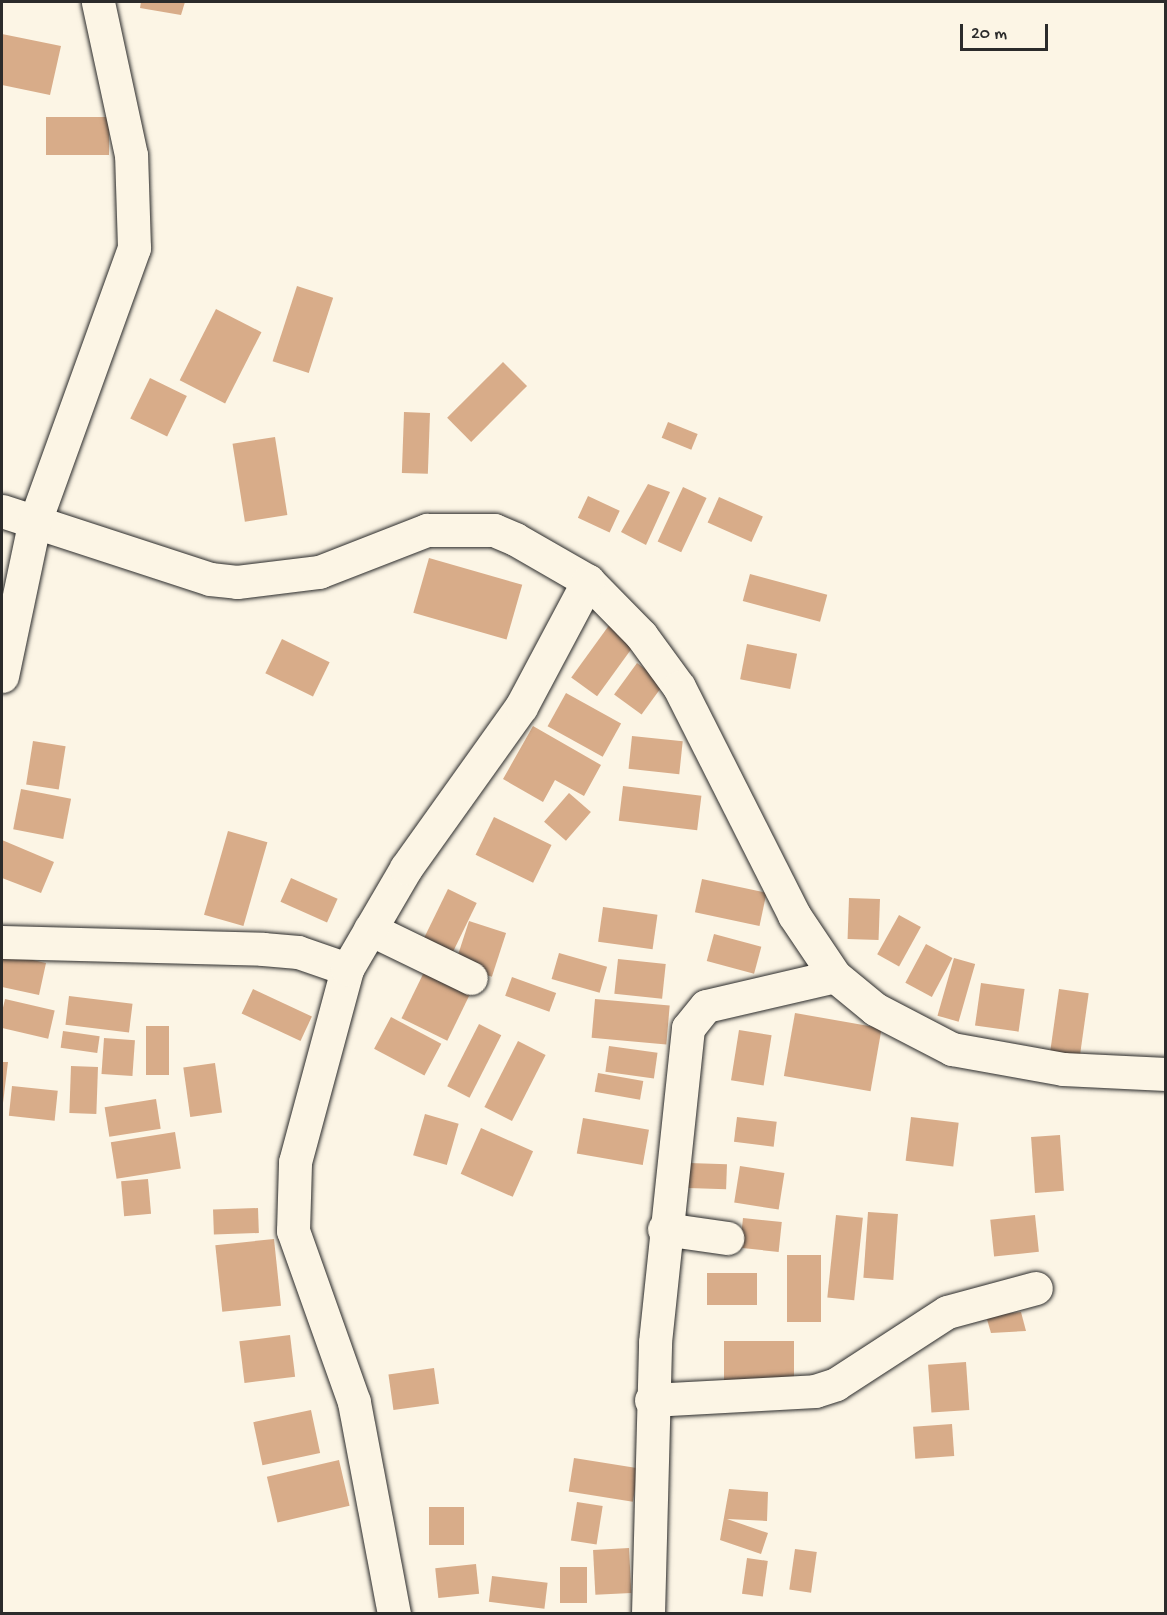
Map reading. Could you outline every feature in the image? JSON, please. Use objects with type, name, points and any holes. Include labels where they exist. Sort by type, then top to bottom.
[{"type":"street","points":[[2,676],[34,524],[134,248],[131,155],[98,2]]},
{"type":"street","points":[[2,511],[34,524],[118,545],[210,579],[237,582],[319,572],[427,530],[494,530],[588,581],[626,615],[679,687],[794,915],[835,976],[875,1009],[952,1049],[1063,1069],[1166,1074]]},
{"type":"street","points":[[394,1614],[354,1401],[303,1268],[292,1219],[290,1197],[305,1117],[347,969],[406,868],[521,707],[588,581]]},
{"type":"street","points":[[370,929],[471,978]]},
{"type":"street","points":[[2,942],[263,949],[298,952],[347,969]]},
{"type":"street","points":[[648,1614],[651,1400],[664,1229],[682,1048],[697,1014],[705,1006],[835,976]]},
{"type":"street","points":[[664,1229],[727,1238]]},
{"type":"street","points":[[651,1400],[815,1391],[836,1384],[947,1312],[1036,1288]]},
{"type":"building","points":[[141,2],[185,2],[181,15],[140,8]]},
{"type":"building","points":[[2,34],[61,46],[50,95],[2,85]]},
{"type":"building","points":[[46,117],[109,117],[109,155],[46,155]]},
{"type":"building","points":[[297,286],[333,298],[309,373],[273,361]]},
{"type":"building","points":[[216,309],[261,332],[225,403],[180,380]]},
{"type":"building","points":[[503,362],[527,386],[471,442],[447,418]]},
{"type":"building","points":[[150,378],[187,396],[167,436],[130,418]]},
{"type":"building","points":[[404,412],[430,413],[428,474],[402,473]]},
{"type":"building","points":[[668,422],[698,434],[691,450],[662,438]]},
{"type":"building","points":[[275,437],[287,515],[245,522],[233,444]]},
{"type":"building","points":[[648,484],[670,492],[646,545],[621,532]]},
{"type":"building","points":[[683,487],[707,498],[681,552],[658,541]]},
{"type":"building","points":[[588,496],[620,511],[610,533],[578,518]]},
{"type":"building","points":[[719,497],[763,517],[751,542],[708,523]]},
{"type":"building","points":[[429,558],[522,585],[507,640],[413,613]]},
{"type":"building","points":[[750,574],[827,595],[820,622],[743,601]]},
{"type":"building","points":[[610,624],[636,643],[597,696],[571,677]]},
{"type":"building","points":[[282,639],[330,662],[313,696],[265,673]]},
{"type":"building","points":[[747,644],[797,654],[790,689],[740,679]]},
{"type":"building","points":[[637,663],[665,683],[642,715],[614,695]]},
{"type":"building","points":[[566,693],[621,724],[603,757],[548,726]]},
{"type":"building","points":[[533,726],[601,765],[584,796],[555,780],[543,802],[503,779]]},
{"type":"building","points":[[632,736],[683,741],[679,774],[629,769]]},
{"type":"building","points":[[33,741],[66,746],[59,790],[26,784]]},
{"type":"building","points":[[623,786],[701,796],[697,830],[619,821]]},
{"type":"building","points":[[21,789],[71,799],[63,839],[13,829]]},
{"type":"building","points":[[569,793],[591,812],[566,841],[544,822]]},
{"type":"building","points":[[494,817],[552,845],[533,883],[476,855]]},
{"type":"building","points":[[228,831],[267,842],[243,926],[204,915]]},
{"type":"building","points":[[2,840],[54,862],[41,893],[2,878]]},
{"type":"building","points":[[291,878],[338,899],[327,922],[280,902]]},
{"type":"building","points":[[702,879],[767,893],[759,926],[695,912]]},
{"type":"building","points":[[448,889],[477,903],[449,960],[420,946]]},
{"type":"building","points":[[849,898],[880,899],[879,940],[848,939]]},
{"type":"building","points":[[603,907],[657,915],[653,949],[598,942]]},
{"type":"building","points":[[899,915],[921,927],[899,966],[877,954]]},
{"type":"building","points":[[469,921],[506,933],[492,977],[455,965]]},
{"type":"building","points":[[714,934],[761,947],[754,974],[707,961]]},
{"type":"building","points":[[926,944],[952,958],[932,997],[905,983]]},
{"type":"building","points":[[2,953],[46,963],[39,995],[2,987]]},
{"type":"building","points":[[559,953],[607,967],[600,993],[552,979]]},
{"type":"building","points":[[954,958],[975,964],[959,1022],[937,1016]]},
{"type":"building","points":[[618,959],[666,964],[662,999],[614,994]]},
{"type":"building","points":[[426,968],[472,990],[447,1041],[401,1018]]},
{"type":"building","points":[[512,977],[556,993],[549,1012],[505,996]]},
{"type":"building","points":[[981,983],[1025,989],[1019,1032],[975,1026]]},
{"type":"building","points":[[253,989],[312,1016],[300,1041],[242,1013]]},
{"type":"building","points":[[1059,989],[1089,993],[1080,1057],[1050,1052]]},
{"type":"building","points":[[69,996],[133,1004],[129,1033],[65,1025]]},
{"type":"building","points":[[5,999],[55,1010],[48,1039],[2,1028]]},
{"type":"building","points":[[595,999],[670,1006],[666,1044],[592,1038]]},
{"type":"building","points":[[795,1013],[882,1028],[871,1091],[784,1076]]},
{"type":"building","points":[[391,1017],[441,1044],[424,1076],[374,1049]]},
{"type":"building","points":[[479,1024],[501,1035],[469,1098],[447,1086]]},
{"type":"building","points":[[146,1026],[169,1026],[169,1075],[146,1075]]},
{"type":"building","points":[[739,1030],[772,1035],[764,1086],[731,1080]]},
{"type":"building","points":[[63,1031],[100,1036],[97,1053],[61,1048]]},
{"type":"building","points":[[104,1038],[135,1040],[132,1076],[101,1074]]},
{"type":"building","points":[[518,1041],[546,1055],[512,1121],[484,1107]]},
{"type":"building","points":[[609,1046],[658,1053],[654,1079],[605,1072]]},
{"type":"building","points":[[2,1062],[8,1062],[3,1103],[2,1103]]},
{"type":"building","points":[[215,1063],[222,1113],[190,1117],[183,1067]]},
{"type":"building","points":[[71,1066],[98,1067],[96,1114],[69,1113]]},
{"type":"building","points":[[598,1073],[643,1081],[640,1100],[595,1092]]},
{"type":"building","points":[[12,1086],[58,1091],[55,1121],[9,1116]]},
{"type":"building","points":[[156,1099],[161,1129],[109,1137],[105,1107]]},
{"type":"building","points":[[425,1114],[459,1124],[447,1165],[413,1155]]},
{"type":"building","points":[[737,1117],[777,1122],[774,1147],[734,1142]]},
{"type":"building","points":[[911,1117],[959,1123],[953,1167],[906,1161]]},
{"type":"building","points":[[583,1118],[649,1130],[643,1165],[577,1153]]},
{"type":"building","points":[[481,1128],[533,1151],[513,1197],[461,1174]]},
{"type":"building","points":[[175,1132],[181,1169],[117,1179],[111,1142]]},
{"type":"building","points":[[1060,1135],[1064,1191],[1035,1193],[1031,1137]]},
{"type":"building","points":[[689,1163],[727,1164],[726,1189],[688,1188]]},
{"type":"building","points":[[740,1166],[784,1173],[779,1210],[734,1203]]},
{"type":"building","points":[[148,1179],[151,1214],[124,1216],[121,1181]]},
{"type":"building","points":[[258,1208],[259,1233],[214,1235],[213,1210]]},
{"type":"building","points":[[868,1212],[898,1214],[893,1280],[863,1278]]},
{"type":"building","points":[[836,1215],[863,1218],[854,1300],[827,1298]]},
{"type":"building","points":[[1035,1215],[1039,1252],[994,1257],[990,1220]]},
{"type":"building","points":[[743,1218],[782,1222],[779,1252],[740,1248]]},
{"type":"building","points":[[274,1239],[281,1306],[222,1312],[215,1245]]},
{"type":"building","points":[[787,1255],[821,1255],[821,1322],[787,1322]]},
{"type":"building","points":[[707,1273],[757,1273],[757,1305],[707,1305]]},
{"type":"building","points":[[1021,1312],[1026,1331],[991,1333],[986,1316]]},
{"type":"building","points":[[290,1335],[295,1377],[244,1383],[239,1341]]},
{"type":"building","points":[[724,1341],[794,1341],[794,1382],[724,1382]]},
{"type":"building","points":[[966,1362],[969,1410],[931,1413],[928,1365]]},
{"type":"building","points":[[434,1368],[439,1404],[393,1410],[388,1374]]},
{"type":"building","points":[[311,1410],[320,1453],[262,1465],[253,1422]]},
{"type":"building","points":[[952,1424],[954,1456],[915,1459],[913,1427]]},
{"type":"building","points":[[574,1458],[638,1468],[633,1502],[569,1492]]},
{"type":"building","points":[[339,1460],[350,1506],[277,1522],[267,1477]]},
{"type":"building","points":[[729,1489],[768,1492],[767,1521],[727,1519],[768,1533],[761,1554],[720,1540]]},
{"type":"building","points":[[577,1502],[603,1506],[597,1545],[571,1541]]},
{"type":"building","points":[[429,1507],[464,1507],[464,1545],[429,1545]]},
{"type":"building","points":[[629,1548],[631,1593],[595,1595],[593,1550]]},
{"type":"building","points":[[795,1549],[817,1552],[811,1593],[789,1590]]},
{"type":"building","points":[[747,1558],[768,1561],[763,1597],[742,1594]]},
{"type":"building","points":[[476,1564],[479,1594],[438,1598],[435,1568]]},
{"type":"building","points":[[560,1567],[587,1567],[587,1603],[560,1603]]},
{"type":"building","points":[[492,1576],[548,1583],[544,1609],[489,1602]]}]
